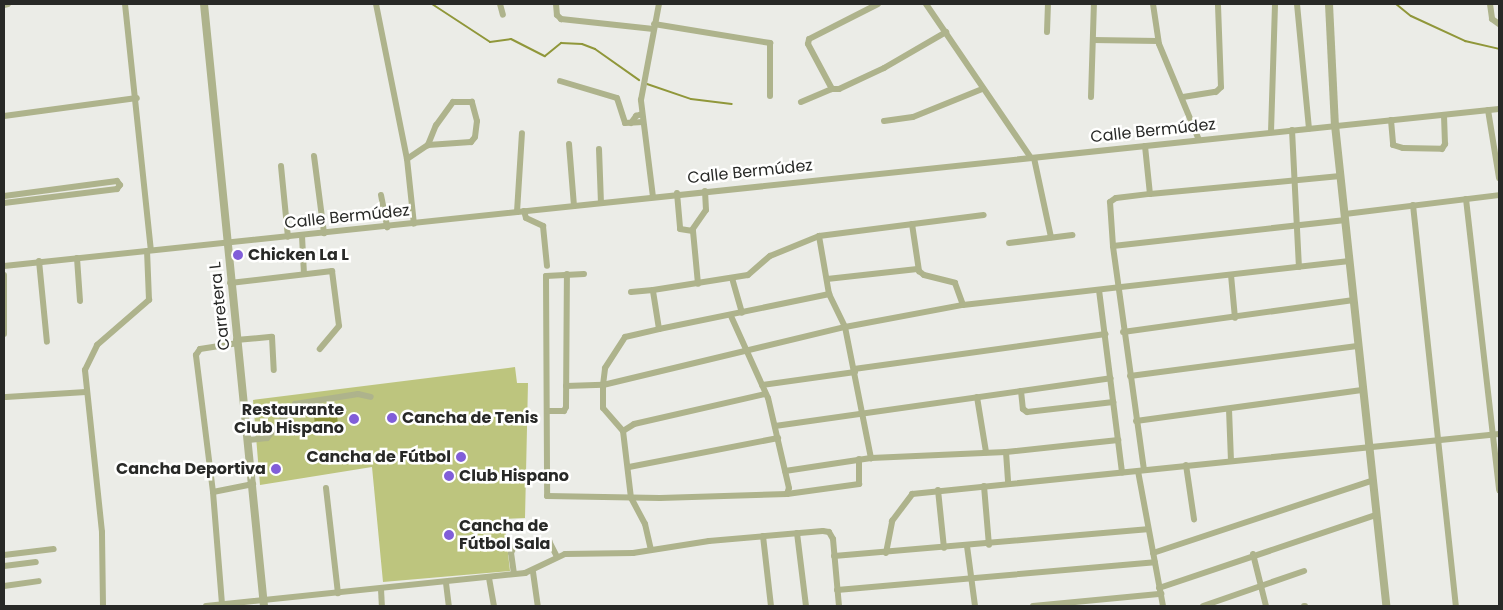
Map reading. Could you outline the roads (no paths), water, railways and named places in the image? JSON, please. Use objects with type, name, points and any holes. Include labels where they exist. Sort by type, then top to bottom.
[{"type":"street","points":[[4,5],[8,4]]},
{"type":"street","points":[[104,606],[102,532],[85,370],[93,351],[149,300],[149,251],[137,98],[126,4]]},
{"type":"street","name":"Carretera L","points":[[204,4],[230,283],[248,436],[264,603]]},
{"type":"street","points":[[376,4],[407,159],[414,224]]},
{"type":"street","points":[[500,4],[503,15]]},
{"type":"street","points":[[556,4],[557,15],[561,19],[654,26],[770,43],[770,96]]},
{"type":"street","points":[[653,197],[642,114],[642,87],[659,4]]},
{"type":"street","points":[[832,89],[808,44],[809,39],[878,4]]},
{"type":"street","points":[[926,4],[982,89],[1033,158],[1051,237]]},
{"type":"street","points":[[1047,32],[1048,4]]},
{"type":"street","points":[[1092,97],[1094,4]]},
{"type":"street","points":[[1153,4],[1158,41],[1183,97],[1199,140]]},
{"type":"street","points":[[1183,97],[1216,92],[1221,87],[1218,4]]},
{"type":"street","points":[[1271,132],[1275,4]]},
{"type":"street","points":[[1297,4],[1309,128]]},
{"type":"street","points":[[1329,4],[1335,126],[1346,217],[1371,482],[1386,606]]},
{"type":"street","points":[[1490,4],[1492,19],[1499,24]]},
{"type":"street","points":[[801,102],[832,89],[839,89],[884,68],[946,32]]},
{"type":"street","points":[[1093,40],[1158,41]]},
{"type":"street","points":[[560,81],[617,98],[623,121],[631,123],[643,122]]},
{"type":"street","points":[[884,121],[913,117],[982,89]]},
{"type":"street","points":[[4,116],[137,98]]},
{"type":"street","points":[[407,159],[428,144],[436,125],[453,102],[472,102],[477,121],[473,139],[467,143],[428,144]]},
{"type":"street","name":"Calle Bermúdez","points":[[4,266],[387,227],[705,190],[1499,109]]},
{"type":"street","points":[[1488,110],[1499,178]]},
{"type":"street","points":[[631,123],[636,116],[642,114]]},
{"type":"street","points":[[1390,120],[1393,145],[1403,148],[1443,149],[1444,115]]},
{"type":"street","points":[[1292,130],[1299,267]]},
{"type":"street","points":[[522,133],[520,211],[526,218],[543,226],[547,266]]},
{"type":"street","points":[[569,144],[574,206]]},
{"type":"street","points":[[1146,146],[1150,194]]},
{"type":"street","points":[[599,149],[601,203]]},
{"type":"street","points":[[314,156],[324,233]]},
{"type":"street","points":[[281,166],[288,237]]},
{"type":"street","points":[[1163,606],[1147,529],[1136,421],[1113,246],[1110,202],[1116,198],[1150,194],[1340,176]]},
{"type":"street","points":[[4,196],[30,196],[63,195],[103,186],[61,187],[30,196],[4,203]]},
{"type":"street","points":[[61,187],[63,195]]},
{"type":"street","points":[[698,284],[692,230],[706,210],[705,190]]},
{"type":"street","points":[[677,193],[680,227],[692,230]]},
{"type":"street","points":[[381,195],[387,227]]},
{"type":"street","points":[[1113,246],[1296,224],[1413,205],[1499,195]]},
{"type":"street","points":[[1466,199],[1497,434],[1499,490]]},
{"type":"street","points":[[1413,205],[1456,606]]},
{"type":"street","points":[[631,292],[698,284],[748,275],[770,256],[819,236],[984,215]]},
{"type":"street","points":[[912,224],[917,268],[924,275],[955,283],[963,305]]},
{"type":"street","points":[[1009,243],[1073,235]]},
{"type":"street","points":[[302,236],[304,274]]},
{"type":"street","points":[[819,236],[829,294],[846,328],[871,458]]},
{"type":"street","points":[[77,258],[80,301]]},
{"type":"street","points":[[39,261],[47,342]]},
{"type":"street","points":[[566,386],[603,385],[746,353],[846,328],[963,305],[1350,261]]},
{"type":"street","points":[[827,278],[917,268]]},
{"type":"street","points":[[230,283],[329,270],[334,275],[339,326],[320,349]]},
{"type":"street","points":[[547,411],[566,409],[567,274]]},
{"type":"street","points":[[584,274],[546,276],[547,411],[545,496],[631,498],[787,494],[859,484],[859,459]]},
{"type":"street","points":[[4,275],[4,334]]},
{"type":"street","points":[[1231,275],[1235,318]]},
{"type":"street","points":[[732,278],[742,313]]},
{"type":"street","points":[[653,290],[659,329]]},
{"type":"street","points":[[1099,290],[1122,473]]},
{"type":"street","points":[[651,550],[644,524],[631,498],[629,467],[623,431],[603,408],[605,368],[625,336],[731,316],[829,294]]},
{"type":"street","points":[[1123,332],[1235,318],[1354,300]]},
{"type":"street","points":[[731,316],[765,394],[778,438],[785,471],[787,494]]},
{"type":"street","points":[[762,385],[1106,334]]},
{"type":"street","points":[[220,605],[212,492],[196,355],[200,350],[272,337],[274,370]]},
{"type":"street","points":[[1130,376],[1359,346]]},
{"type":"street","points":[[775,426],[1111,378]]},
{"type":"street","points":[[1136,421],[1362,390]]},
{"type":"street","points":[[1020,391],[1024,409],[1027,412],[1113,402]]},
{"type":"street","points":[[6,397],[86,392]]},
{"type":"street","points":[[248,436],[267,438],[295,404],[358,394],[371,397]]},
{"type":"street","points":[[623,431],[634,424],[765,394]]},
{"type":"street","points":[[977,397],[986,452]]},
{"type":"street","points":[[1229,409],[1231,460]]},
{"type":"street","points":[[886,553],[892,521],[904,500],[912,494],[1368,447],[1437,438],[1497,434]]},
{"type":"street","points":[[629,467],[778,438]]},
{"type":"street","points":[[785,471],[859,459],[1006,452],[1118,440]]},
{"type":"street","points":[[1006,452],[1008,484]]},
{"type":"street","points":[[1186,465],[1194,519]]},
{"type":"street","points":[[1153,553],[1371,482]]},
{"type":"street","points":[[212,492],[253,484]]},
{"type":"street","points":[[984,486],[988,545]]},
{"type":"street","points":[[326,488],[338,593]]},
{"type":"street","points":[[938,490],[944,548]]},
{"type":"street","points":[[1033,606],[1104,603],[1160,591],[1253,554],[1376,514]]},
{"type":"street","points":[[834,556],[988,545],[1147,529]]},
{"type":"street","points":[[206,606],[264,603],[533,572],[557,557],[651,550],[763,536],[829,532],[834,556],[839,606]]},
{"type":"street","points":[[797,533],[806,606]]},
{"type":"street","points":[[763,536],[771,606]]},
{"type":"street","points":[[514,574],[511,553],[514,547],[549,541],[557,557]]},
{"type":"street","points":[[968,546],[975,606]]},
{"type":"street","points":[[4,555],[54,549]]},
{"type":"street","points":[[1253,554],[1266,606]]},
{"type":"street","points":[[4,566],[36,562]]},
{"type":"street","points":[[837,590],[1155,562]]},
{"type":"street","points":[[1203,606],[1304,571]]},
{"type":"street","points":[[533,572],[538,606]]},
{"type":"street","points":[[489,578],[494,606]]},
{"type":"street","points":[[4,586],[39,581]]},
{"type":"street","points":[[446,583],[449,606]]},
{"type":"street","points":[[381,589],[382,606]]},
{"type":"waterway","points":[[432,4],[490,42],[511,39],[545,56],[561,43],[582,44],[595,49],[639,80]]},
{"type":"waterway","points":[[1396,4],[1411,16],[1465,41],[1499,49]]},
{"type":"waterway","points":[[647,84],[691,99],[732,104]]},
{"type":"place","name":"Chicken La L","points":[[238,255]]},
{"type":"place","name":"Cancha de Tenis","points":[[392,418]]},
{"type":"place","name":"Restaurante Club Hispano","points":[[354,419]]},
{"type":"place","name":"Cancha de Fútbol","points":[[461,457]]},
{"type":"place","name":"Cancha Deportiva","points":[[276,469]]},
{"type":"place","name":"Club Hispano","points":[[449,476]]},
{"type":"place","name":"Cancha de Fútbol Sala","points":[[449,535]]}]
